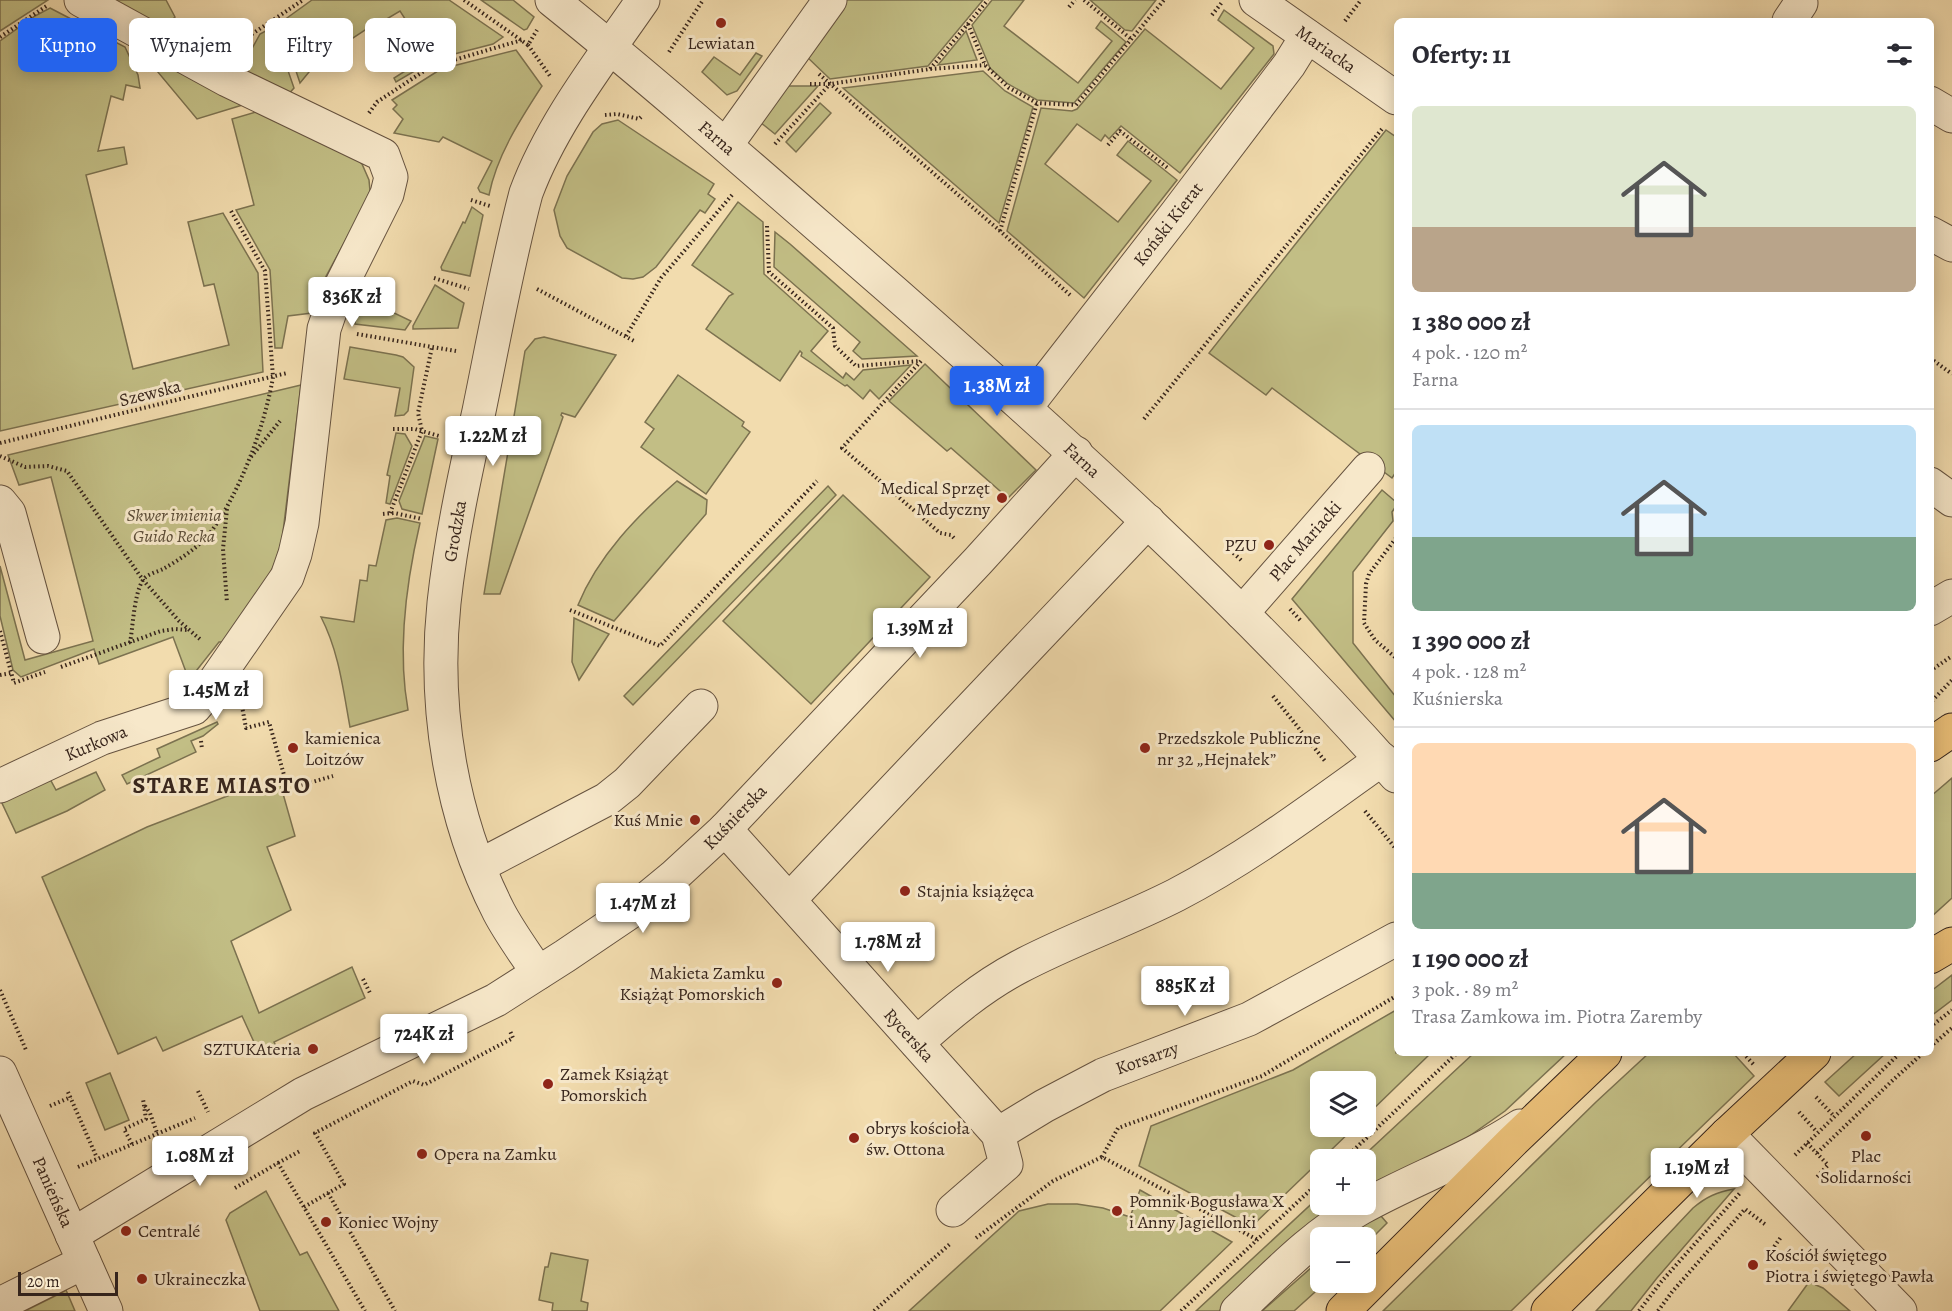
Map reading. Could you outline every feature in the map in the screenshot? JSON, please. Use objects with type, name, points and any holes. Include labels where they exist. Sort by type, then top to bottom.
[{"type":"main road","points":[[1934,741],[1952,730]]},
{"type":"main road","points":[[1934,955],[1952,944]]},
{"type":"main road","points":[[1343,1311],[1602,1056]]},
{"type":"main road","points":[[1548,1311],[1727,1134],[1811,1056]]},
{"type":"street","name":"Kurkowa","points":[[0,786],[102,738],[194,708],[287,577],[302,524],[324,329],[334,300],[387,194],[391,177],[383,155],[227,80],[81,0]]},
{"type":"street","name":"Grodzka","points":[[538,973],[503,920],[479,866],[451,775],[444,731],[442,632],[453,542],[526,193],[546,148],[610,47],[643,0]]},
{"type":"street","points":[[726,145],[830,0]]},
{"type":"street","name":"Mariacka","points":[[1256,0],[1307,36],[1391,111]]},
{"type":"street","name":"Farna","points":[[547,12],[610,47],[726,145],[1076,453],[1242,612],[1391,767]]},
{"type":"street","name":"Koński Kierat","points":[[1025,408],[1212,168],[1307,36]]},
{"type":"street","points":[[1934,105],[1952,116]]},
{"type":"street","points":[[1934,235],[1952,245]]},
{"type":"street","name":"Kuśnierska","points":[[0,1304],[303,1094],[495,1000],[654,893],[698,856],[725,829],[1076,453]]},
{"type":"street","name":"Plac Mariacki","points":[[1242,612],[1368,469]]},
{"type":"street","points":[[1934,487],[1952,500]]},
{"type":"street","points":[[0,502],[9,513],[43,637]]},
{"type":"street","points":[[789,900],[1148,521]]},
{"type":"street","points":[[1934,607],[1952,596]]},
{"type":"street","points":[[479,866],[607,799],[627,783],[700,706]]},
{"type":"street","points":[[1934,740],[1952,722]]},
{"type":"street","points":[[917,1043],[996,980],[1057,948],[1176,895],[1391,767]]},
{"type":"street","name":"Rycerska","points":[[725,829],[998,1134]]},
{"type":"street","points":[[1934,943],[1952,927]]},
{"type":"street","name":"Korsarzy","points":[[998,1134],[1037,1110],[1103,1075],[1249,1019],[1394,940]]},
{"type":"street","name":"Panieńska","points":[[0,1073],[106,1311]]},
{"type":"street","points":[[1237,1311],[1280,1270],[1359,1209],[1500,1139],[1550,1107]]},
{"type":"street","points":[[953,1209],[1006,1164],[998,1134]]},
{"type":"street","points":[[1727,1134],[1900,1311]]},
{"type":"street","points":[[1574,1311],[1587,1278],[1597,1262]]},
{"type":"path","points":[[0,37],[56,0]]},
{"type":"path","points":[[253,33],[303,0]]},
{"type":"path","points":[[464,0],[528,45],[551,78]]},
{"type":"path","points":[[930,69],[988,0]]},
{"type":"path","points":[[1069,7],[1075,0]]},
{"type":"path","points":[[1084,0],[1131,39]]},
{"type":"path","points":[[968,24],[985,65],[1009,88],[1037,103],[1076,105],[1164,0]]},
{"type":"path","points":[[1212,15],[1223,1]]},
{"type":"path","points":[[528,45],[547,12]]},
{"type":"path","points":[[377,102],[430,67],[522,40]]},
{"type":"path","points":[[793,52],[1096,317]]},
{"type":"path","points":[[771,83],[830,84],[930,69],[985,65]]},
{"type":"path","points":[[768,151],[830,84]]},
{"type":"path","points":[[1000,231],[1037,103]]},
{"type":"path","points":[[598,115],[617,114],[639,119],[647,111]]},
{"type":"path","points":[[1144,419],[1391,111]]},
{"type":"path","points":[[1108,145],[1120,131],[1174,174]]},
{"type":"path","points":[[626,336],[661,278],[734,192]]},
{"type":"path","points":[[471,200],[491,206]]},
{"type":"path","points":[[130,643],[138,593],[143,580],[186,554],[208,535],[227,508],[259,430],[273,377],[265,271],[231,211]]},
{"type":"path","points":[[766,217],[769,272],[832,328],[834,346],[856,366],[922,360],[842,448],[940,533],[951,535],[957,541]]},
{"type":"path","points":[[434,278],[472,290]]},
{"type":"path","points":[[533,288],[634,341]]},
{"type":"path","points":[[353,333],[460,352]]},
{"type":"path","points":[[390,513],[422,431],[418,413],[432,347]]},
{"type":"path","points":[[1934,361],[1952,374]]},
{"type":"path","name":"Szewska","points":[[0,442],[273,377],[288,372],[289,363]]},
{"type":"path","points":[[393,429],[415,429],[443,437]]},
{"type":"path","points":[[0,456],[25,467],[48,466],[67,471],[143,580],[199,639]]},
{"type":"path","points":[[570,610],[660,646],[817,481]]},
{"type":"path","points":[[227,508],[223,549],[227,605]]},
{"type":"path","points":[[383,514],[390,513],[426,519]]},
{"type":"path","points":[[1394,541],[1369,574],[1366,584],[1364,623],[1375,640],[1394,656]]},
{"type":"path","points":[[0,631],[14,683],[170,629],[189,630]]},
{"type":"path","points":[[1934,668],[1952,656]]},
{"type":"path","points":[[0,675],[11,673]]},
{"type":"path","points":[[1934,699],[1952,680]]},
{"type":"path","points":[[243,710],[246,728],[269,722],[288,789],[333,776]]},
{"type":"path","points":[[363,979],[371,995]]},
{"type":"path","points":[[976,1238],[1053,1181],[1102,1157],[1118,1128],[1262,1076],[1394,997]]},
{"type":"path","points":[[1934,1024],[1952,1010]]},
{"type":"path","points":[[1934,1044],[1952,1028]]},
{"type":"path","points":[[304,1207],[344,1184],[315,1133],[413,1081],[424,1085],[513,1038],[508,1029]]},
{"type":"path","points":[[1355,1149],[1454,1056]]},
{"type":"path","points":[[1814,1180],[1828,1165],[1807,1143],[1897,1056]]},
{"type":"path","points":[[1817,1153],[1920,1056]]},
{"type":"path","points":[[74,1168],[206,1114],[198,1091]]},
{"type":"path","points":[[1810,1091],[1834,1116]]},
{"type":"path","points":[[68,1092],[97,1158]]},
{"type":"path","points":[[50,1106],[71,1097]]},
{"type":"path","points":[[142,1099],[157,1133]]},
{"type":"path","points":[[132,1143],[124,1129],[146,1119],[143,1113],[145,1106]]},
{"type":"path","points":[[1796,1109],[1817,1132]]},
{"type":"path","points":[[235,1188],[300,1151]]},
{"type":"path","points":[[1102,1157],[1258,1240]]},
{"type":"path","points":[[278,1163],[365,1311]]},
{"type":"path","points":[[1639,1311],[1661,1282],[1743,1190]]},
{"type":"path","points":[[1181,1311],[1310,1191]]},
{"type":"path","points":[[328,1193],[395,1311]]},
{"type":"path","points":[[1658,1311],[1745,1209]]},
{"type":"path","points":[[1769,1254],[1781,1238]]},
{"type":"path","points":[[874,1311],[952,1242]]},
{"type":"green space","points":[[0,0],[48,0],[18,18],[0,31]]},
{"type":"green space","points":[[113,0],[166,0],[175,17],[142,18]]},
{"type":"green space","points":[[312,0],[449,0],[503,37],[493,44],[456,54],[456,18],[405,18],[400,11],[388,18],[365,18],[365,30],[353,38],[353,18],[287,18]]},
{"type":"green space","points":[[481,0],[513,0],[534,17],[524,30]]},
{"type":"green space","points":[[845,0],[983,0],[928,66],[830,79],[806,56]]},
{"type":"green space","points":[[992,0],[1024,0],[1004,26],[1078,83],[1112,41],[1096,28],[1101,21],[1126,42],[1074,103],[1037,100],[1008,84],[990,68],[972,25]]},
{"type":"green space","points":[[1090,0],[1156,0],[1132,31],[1125,30]]},
{"type":"green space","points":[[50,8],[69,18],[32,18]]},
{"type":"green space","points":[[1224,10],[1273,46],[1274,54],[1180,173],[1121,126],[1109,139],[1105,135],[1101,141],[1077,124],[1045,164],[1118,222],[1151,181],[1117,155],[1128,141],[1177,180],[1084,298],[1007,231],[1041,108],[1072,111],[1077,109],[1145,29],[1221,89],[1254,48],[1218,20]]},
{"type":"green space","points":[[18,28],[18,72],[117,72],[117,43],[125,47],[129,56],[129,72],[137,72],[138,75],[140,88],[126,85],[123,100],[111,96],[98,151],[124,147],[127,164],[86,175],[133,369],[229,345],[214,284],[204,286],[188,222],[223,213],[258,273],[263,372],[0,431],[0,41]]},
{"type":"green space","points":[[265,31],[265,72],[288,72],[294,88],[284,99],[237,76],[239,72],[253,72],[253,47],[260,34]]},
{"type":"green space","points":[[966,31],[977,60],[938,65]]},
{"type":"green space","points":[[516,50],[542,86],[503,152],[489,195],[480,192],[478,188],[492,161],[443,137],[439,142],[394,133],[403,119],[393,109],[397,105],[392,100],[436,72],[456,72],[456,65]]},
{"type":"green space","points":[[756,53],[762,56],[737,91],[727,95],[702,72],[714,57],[740,75]]},
{"type":"green space","points":[[983,71],[1005,91],[1033,107],[999,223],[843,88]]},
{"type":"green space","points":[[158,72],[193,72],[249,103],[197,119]]},
{"type":"green space","points":[[296,72],[309,72],[300,83]]},
{"type":"green space","points":[[404,72],[413,72],[396,82],[394,78]]},
{"type":"green space","points":[[786,86],[818,86],[775,134],[760,122]]},
{"type":"green space","points":[[820,103],[831,113],[796,152],[786,142]]},
{"type":"green space","points":[[263,110],[350,152],[362,164],[369,180],[370,191],[324,280],[312,313],[288,316],[282,348],[275,348],[270,270],[236,210],[254,205],[232,119]]},
{"type":"green space","points":[[618,120],[714,184],[708,194],[715,199],[705,213],[700,210],[656,267],[643,277],[633,279],[622,278],[567,248],[560,236],[554,210],[567,176],[593,132],[602,124]]},
{"type":"green space","points":[[1386,130],[1394,136],[1394,475],[1392,478],[1272,388],[1266,395],[1209,353]]},
{"type":"green space","points":[[738,202],[763,222],[764,274],[828,331],[811,351],[843,378],[846,373],[854,380],[863,370],[911,365],[879,399],[870,390],[863,399],[847,385],[845,386],[801,356],[800,351],[780,381],[706,329],[729,296],[733,294],[692,265]]},
{"type":"green space","points":[[472,207],[483,215],[470,276],[442,270],[441,267]]},
{"type":"green space","points":[[775,232],[917,356],[862,359],[853,351],[860,342],[774,267]]},
{"type":"green space","points":[[435,285],[464,303],[458,328],[413,329],[413,326]]},
{"type":"green space","points":[[358,298],[365,299],[411,321],[405,330],[355,324]]},
{"type":"green space","points":[[544,337],[616,355],[575,417],[562,413],[563,417],[500,594],[484,594],[525,351],[535,339]]},
{"type":"green space","points":[[350,347],[403,357],[414,367],[408,411],[404,415],[395,416],[400,388],[344,379]]},
{"type":"green space","points":[[925,364],[1036,470],[1008,498],[951,448],[947,451],[889,401]]},
{"type":"green space","points":[[678,375],[744,422],[742,426],[750,432],[706,494],[641,447],[654,429],[645,422]]},
{"type":"green space","name":"Skwer imienia Guido Recka","points":[[301,385],[282,540],[275,563],[263,587],[224,642],[219,642],[189,680],[173,637],[99,664],[94,649],[21,677],[13,670],[0,616],[0,566],[25,660],[93,641],[51,477],[19,485],[8,455]]},
{"type":"green space","points":[[396,433],[405,434],[412,446],[390,504],[386,503],[390,476],[387,475]]},
{"type":"green space","points":[[425,436],[438,439],[422,514],[402,509],[399,501]]},
{"type":"green space","points":[[677,481],[707,500],[706,514],[614,621],[578,605],[586,587],[608,553],[647,508]]},
{"type":"green space","points":[[828,486],[836,495],[633,705],[624,696]]},
{"type":"green space","points":[[1382,490],[1394,500],[1393,521],[1353,572],[1353,643],[1394,694],[1394,720],[1292,599]]},
{"type":"green space","points":[[843,495],[930,577],[811,704],[723,621]]},
{"type":"green space","points":[[397,518],[420,523],[407,592],[403,640],[408,710],[350,727],[336,657],[321,617],[354,622],[360,580],[367,581],[369,565],[376,566],[386,520]]},
{"type":"green space","points":[[574,618],[609,634],[579,680],[572,662]]},
{"type":"green space","points":[[217,722],[218,724],[203,736],[191,741],[196,752],[127,784],[122,775],[160,757],[157,749]]},
{"type":"green space","points":[[96,772],[105,790],[67,811],[16,833],[1,801],[50,779],[56,790]]},
{"type":"green space","points":[[1952,778],[1952,898],[1934,914],[1934,793]]},
{"type":"green space","points":[[280,783],[295,836],[267,847],[291,910],[231,941],[259,1013],[352,967],[365,998],[274,1042],[276,1046],[259,1053],[242,1016],[163,1051],[156,1037],[118,1054],[42,877],[147,827],[230,795]]},
{"type":"green space","points":[[1952,975],[1952,1000],[1934,1014],[1934,989]]},
{"type":"green space","points":[[1394,1011],[1394,1056],[1428,1056],[1376,1106],[1376,1071],[1310,1071],[1310,1137],[1345,1137],[1332,1149],[1310,1149],[1310,1170],[1252,1226],[1139,1166],[1151,1126],[1293,1070]]},
{"type":"green space","points":[[1471,1056],[1564,1056],[1505,1111],[1451,1149],[1376,1187],[1376,1149],[1371,1149]]},
{"type":"green space","points":[[1646,1056],[1736,1056],[1754,1076],[1511,1311],[1383,1311]]},
{"type":"green space","points":[[1854,1056],[1883,1056],[1839,1096],[1825,1082]]},
{"type":"green space","points":[[110,1073],[129,1120],[105,1130],[86,1083]]},
{"type":"green space","points":[[1734,1189],[1631,1311],[1596,1311],[1693,1208],[1712,1196]]},
{"type":"green space","points":[[1140,1190],[1232,1242],[1160,1311],[909,1311],[1019,1211],[1048,1204],[1077,1204],[1103,1208],[1130,1217]]},
{"type":"green space","points":[[266,1191],[300,1255],[307,1252],[339,1311],[260,1311],[226,1220],[230,1213]]},
{"type":"green space","points":[[1310,1205],[1310,1215],[1333,1215],[1316,1227],[1310,1227],[1310,1232],[1284,1251],[1219,1311],[1196,1311]]},
{"type":"green space","points":[[1375,1216],[1381,1216],[1387,1223],[1376,1234],[1376,1227],[1362,1227]]},
{"type":"green space","points":[[551,1253],[588,1260],[581,1301],[588,1303],[587,1311],[552,1311],[553,1303],[539,1300],[545,1267],[548,1267]]},
{"type":"green space","points":[[1310,1269],[1310,1293],[1314,1293],[1294,1311],[1262,1311]]},
{"type":"green space","points":[[1809,1282],[1823,1288],[1850,1311],[1788,1311]]},
{"type":"green space","points":[[66,1290],[75,1311],[25,1311],[61,1293]]},
{"type":"place","name":"Lewiatan","points":[[721,23]]},
{"type":"place","name":"Medical Sprzęt Medyczny","points":[[1002,498]]},
{"type":"place","name":"PZU","points":[[1269,545]]},
{"type":"place","name":"kamienica Loitzów","points":[[293,748]]},
{"type":"place","name":"Przedszkole Publiczne nr 32 „Hejnałek”","points":[[1145,748]]},
{"type":"place","name":"Kuś Mnie","points":[[695,820]]},
{"type":"place","name":"Stajnia książęca","points":[[905,891]]},
{"type":"place","name":"Makieta Zamku Książąt Pomorskich","points":[[777,983]]},
{"type":"place","name":"SZTUKAteria","points":[[313,1049]]},
{"type":"place","name":"Zamek Książąt Pomorskich","points":[[548,1084]]},
{"type":"place","name":"Plac Solidarności","points":[[1866,1136]]},
{"type":"place","name":"obrys kościoła św. Ottona","points":[[854,1138]]},
{"type":"place","name":"Opera na Zamku","points":[[422,1154]]},
{"type":"place","name":"Pomnik Bogusława X i Anny Jagiellonki","points":[[1117,1211]]},
{"type":"place","name":"Koniec Wojny","points":[[326,1222]]},
{"type":"place","name":"Centralé","points":[[126,1231]]},
{"type":"place","name":"Kościół świętego Piotra i świętego Pawła","points":[[1753,1265]]},
{"type":"place","name":"Ukraineczka","points":[[142,1279]]},
{"type":"district","name":"STARE MIASTO","points":[[222,785]]}]
